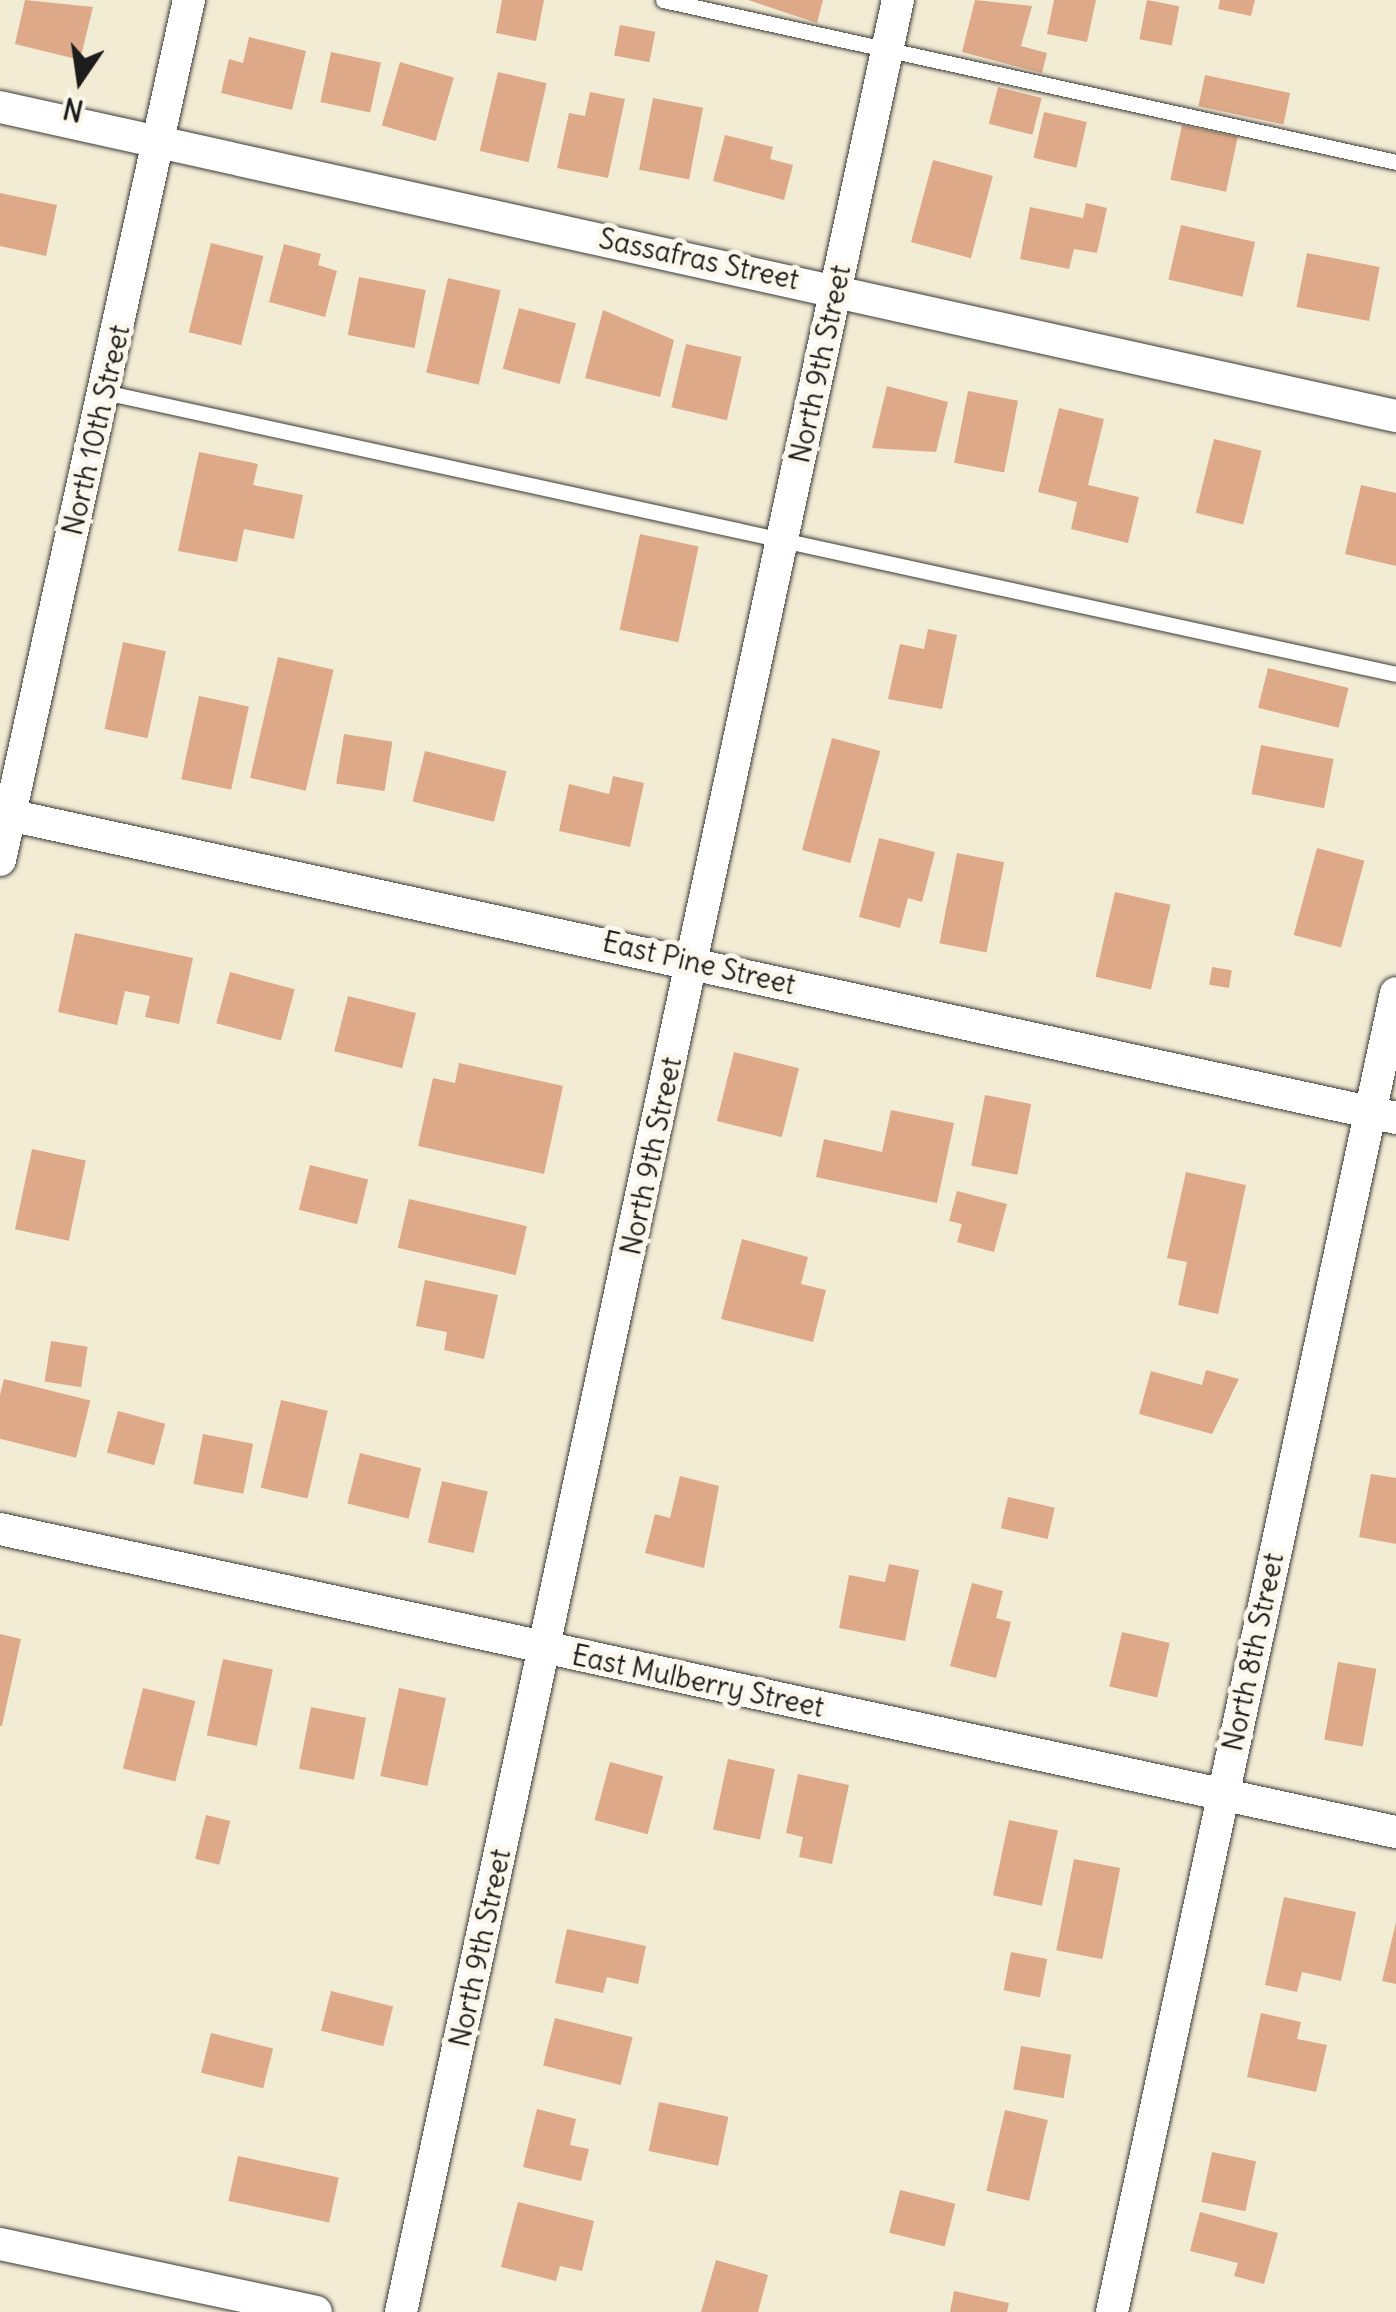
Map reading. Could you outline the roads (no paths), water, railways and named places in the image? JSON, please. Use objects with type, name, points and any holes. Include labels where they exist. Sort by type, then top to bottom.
[{"type":"street","name":"North 10th Street","points":[[0,860],[5,814],[104,392],[189,0]]},
{"type":"street","name":"North 9th Street","points":[[401,2312],[898,0]]},
{"type":"street","name":"Sassafras Street","points":[[0,107],[1396,416]]},
{"type":"street","name":"East Pine Street","points":[[5,814],[692,961],[1383,1116]]},
{"type":"street","name":"North 8th Street","points":[[1112,2312],[1222,1794],[1383,1116],[1396,993]]},
{"type":"street","name":"East Mulberry Street","points":[[0,1529],[1396,1832]]},
{"type":"street","points":[[0,2244],[316,2312]]},
{"type":"lane","points":[[663,0],[1396,162]]},
{"type":"lane","points":[[104,392],[1396,674]]}]
